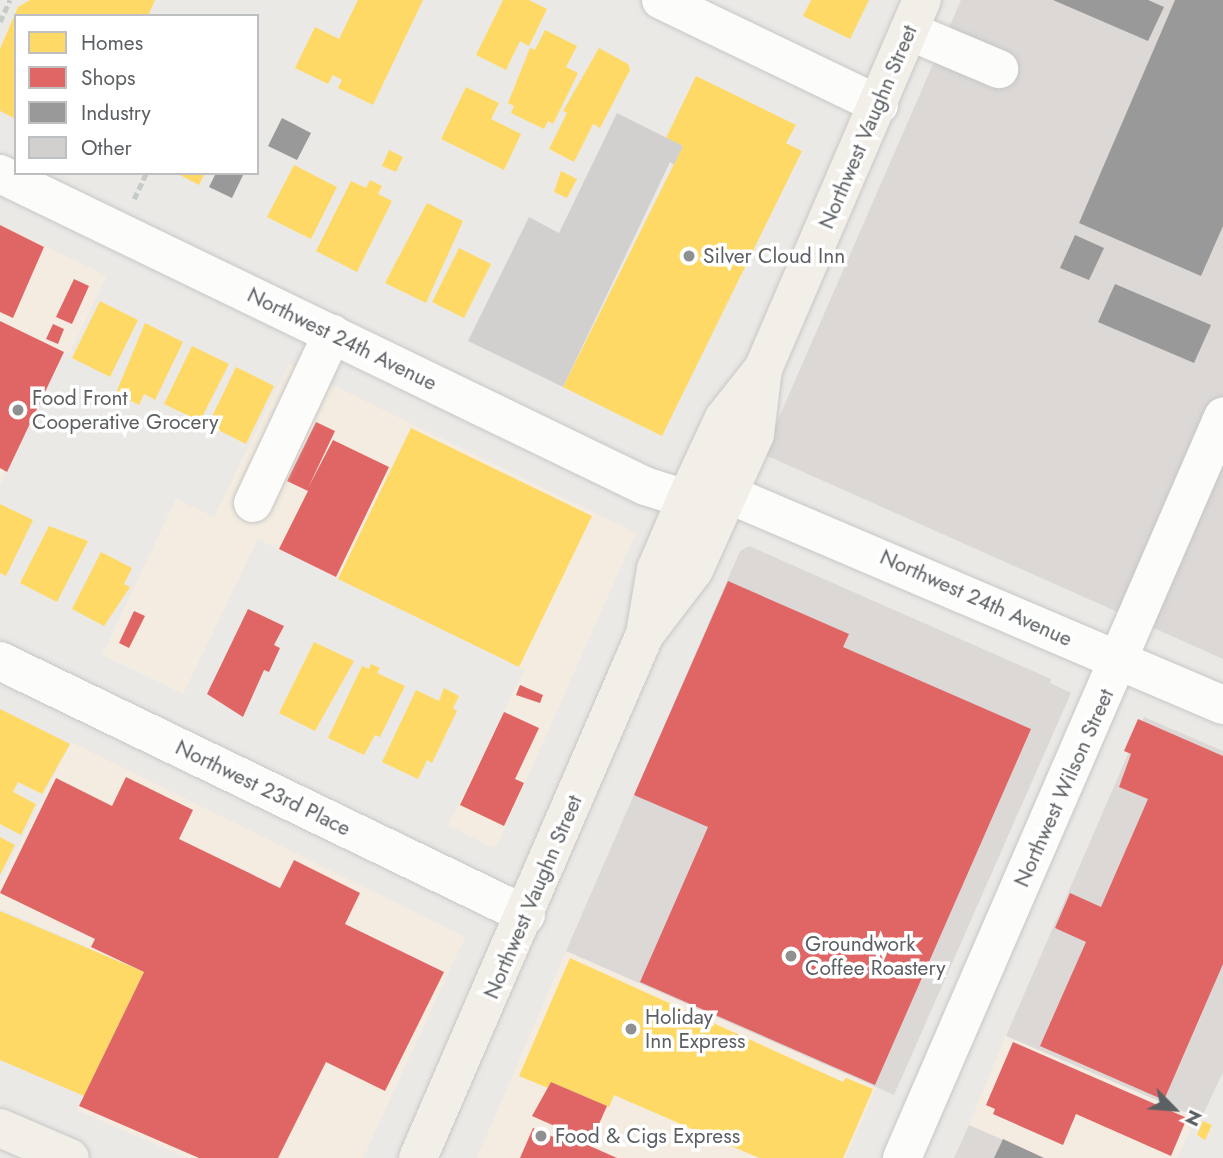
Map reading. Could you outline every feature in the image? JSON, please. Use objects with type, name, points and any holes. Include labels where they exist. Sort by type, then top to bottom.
[{"type":"main road","name":"Northwest Vaughn Street","points":[[418,1158],[526,915],[645,634],[656,569],[686,499],[724,418],[763,369],[916,15]]},
{"type":"main road","name":"Northwest Vaughn Street","points":[[645,634],[694,570],[755,434],[763,369]]},
{"type":"main road","points":[[0,1128],[70,1158]]},
{"type":"street","points":[[661,0],[879,105]]},
{"type":"street","points":[[916,15],[999,69]]},
{"type":"street","name":"Northwest 24th Avenue","points":[[0,174],[645,486],[686,499]]},
{"type":"street","points":[[253,503],[332,334]]},
{"type":"street","name":"Northwest Wilson Street","points":[[902,1158],[1120,661],[1223,417]]},
{"type":"street","name":"Northwest 24th Avenue","points":[[727,494],[1223,705]]},
{"type":"street","name":"Northwest 23rd Place","points":[[0,661],[526,915]]},
{"type":"path","points":[[0,23],[10,0]]},
{"type":"shaded area","points":[[961,0],[1223,0],[1223,659],[763,454]]},
{"type":"shaded area","points":[[0,225],[107,276],[69,354],[64,352],[0,486]]},
{"type":"shaded area","points":[[289,364],[636,533],[498,844],[493,848],[448,825],[524,670],[519,667],[258,539],[183,694],[102,655],[176,499],[214,517]]},
{"type":"shaded area","points":[[749,546],[1051,679],[1050,683],[1071,693],[894,1095],[566,951],[740,551]]},
{"type":"shaded area","points":[[1144,717],[1223,751],[1223,1072],[1201,1119],[1006,1036]]},
{"type":"shaded area","points":[[71,742],[465,937],[363,1158],[187,1158],[77,1110],[143,972],[0,908],[0,883]]},
{"type":"shaded area","name":"Holiday Inn Express","points":[[566,951],[877,1087],[845,1158],[477,1158]]},
{"type":"shaded area","points":[[1006,1035],[1197,1117],[1177,1158],[1044,1158],[969,1125]]},
{"type":"shaded area","points":[[969,1125],[1044,1158],[954,1158]]},
{"type":"building: Homes","points":[[30,0],[155,0],[149,14],[15,14],[18,7]]},
{"type":"building: Homes","points":[[358,0],[423,0],[373,105],[338,88],[342,80],[333,75],[328,84],[295,68],[315,27],[339,39]]},
{"type":"building: Homes","points":[[503,0],[529,0],[547,9],[529,46],[520,41],[506,70],[476,55]]},
{"type":"building: Homes","points":[[811,0],[869,0],[850,39],[803,16]]},
{"type":"building: Homes","points":[[14,16],[14,118],[0,111],[0,49]]},
{"type":"building: Homes","points":[[545,30],[577,46],[566,67],[578,73],[553,124],[548,121],[544,129],[511,113],[514,106],[508,103],[530,48],[535,50]]},
{"type":"building: Homes","points":[[599,48],[628,64],[630,70],[600,128],[593,124],[574,162],[549,149],[567,113],[563,111]]},
{"type":"building: Homes","name":"Silver Cloud Inn","points":[[696,76],[796,125],[786,143],[802,151],[662,436],[563,387],[683,146],[666,138]]},
{"type":"building: Homes","points":[[466,87],[499,103],[491,119],[521,134],[504,170],[441,139]]},
{"type":"building: Homes","points":[[389,150],[403,157],[396,172],[382,166]]},
{"type":"building: Homes","points":[[294,165],[337,187],[311,239],[267,217]]},
{"type":"building: Homes","points":[[561,171],[577,179],[567,198],[554,192]]},
{"type":"building: Homes","points":[[180,175],[204,175],[199,185]]},
{"type":"building: Homes","points":[[370,180],[382,186],[378,194],[392,201],[357,272],[316,251],[351,181],[366,188]]},
{"type":"building: Homes","points":[[427,203],[463,221],[426,303],[385,283]]},
{"type":"building: Homes","points":[[459,248],[491,264],[464,318],[432,302]]},
{"type":"building: Homes","points":[[100,301],[138,320],[110,377],[72,358]]},
{"type":"building: Homes","points":[[145,323],[183,342],[155,400],[144,394],[139,405],[116,393]]},
{"type":"building: Homes","points":[[192,346],[229,364],[200,421],[164,404]]},
{"type":"building: Homes","points":[[236,367],[274,386],[246,444],[208,425]]},
{"type":"building: Homes","points":[[411,428],[592,516],[519,667],[338,579]]},
{"type":"building: Homes","points":[[0,504],[33,520],[6,576],[0,573]]},
{"type":"building: Homes","points":[[49,526],[88,541],[57,602],[20,583]]},
{"type":"building: Homes","points":[[101,552],[132,568],[124,584],[130,587],[104,626],[72,609]]},
{"type":"building: Homes","points":[[314,642],[354,661],[315,731],[279,713]]},
{"type":"building: Homes","points":[[371,664],[380,668],[377,673],[405,686],[380,737],[375,735],[364,755],[328,738],[362,666],[369,669]]},
{"type":"building: Homes","points":[[444,688],[459,696],[453,708],[457,711],[432,763],[427,760],[418,779],[382,762],[416,690],[439,701]]},
{"type":"building: Homes","points":[[0,709],[70,744],[42,794],[18,782],[13,792],[36,804],[21,835],[0,824]]},
{"type":"building: Homes","points":[[0,837],[15,845],[0,875]]},
{"type":"building: Homes","points":[[0,911],[144,972],[84,1096],[0,1060]]},
{"type":"building: Homes","name":"Holiday Inn Express","points":[[570,958],[843,1082],[846,1078],[873,1089],[843,1158],[759,1158],[614,1095],[609,1107],[551,1082],[548,1088],[519,1076]]},
{"type":"building: Homes","points":[[1203,1121],[1212,1125],[1205,1140],[1197,1135]]},
{"type":"building: Shops","points":[[0,225],[44,247],[13,318],[0,312]]},
{"type":"building: Shops","points":[[74,279],[89,286],[72,324],[56,317]]},
{"type":"building: Shops","name":"Food Front Cooperative Grocery","points":[[0,321],[64,352],[7,472],[0,468]]},
{"type":"building: Shops","points":[[53,324],[64,329],[58,344],[46,339]]},
{"type":"building: Shops","points":[[316,422],[335,431],[308,488],[333,440],[389,467],[336,577],[279,549],[308,491],[287,481]]},
{"type":"building: Shops","points":[[728,581],[849,634],[843,647],[1031,729],[875,1085],[640,982],[708,827],[634,795]]},
{"type":"building: Shops","points":[[248,609],[284,626],[274,645],[280,648],[269,672],[264,670],[243,717],[207,694]]},
{"type":"building: Shops","points":[[134,611],[145,616],[129,648],[119,643]]},
{"type":"building: Shops","points":[[520,685],[543,695],[540,703],[516,695]]},
{"type":"building: Shops","points":[[504,712],[539,728],[515,779],[524,783],[504,826],[460,805]]},
{"type":"building: Shops","points":[[1138,719],[1223,756],[1223,964],[1164,1100],[1040,1046],[1086,942],[1055,928],[1070,893],[1101,907],[1148,799],[1119,787],[1131,754],[1124,751]]},
{"type":"building: Shops","points":[[126,777],[193,810],[179,839],[280,888],[294,860],[360,893],[345,924],[444,972],[385,1091],[326,1062],[278,1158],[199,1158],[79,1106],[144,972],[91,947],[95,939],[0,893],[56,778],[112,806]]},
{"type":"building: Shops","points":[[1013,1042],[1187,1118],[1171,1156],[1076,1114],[1063,1145],[993,1114],[995,1109],[986,1105]]},
{"type":"building: Shops","points":[[551,1082],[607,1106],[591,1142],[532,1116]]},
{"type":"building: Shops","name":"Food & Cigs Express","points":[[533,1128],[572,1145],[574,1139],[617,1158],[520,1158]]},
{"type":"building: Industry","points":[[1053,0],[1148,0],[1164,7],[1148,41]]},
{"type":"building: Industry","points":[[1175,0],[1223,0],[1223,226],[1201,276],[1079,223]]},
{"type":"building: Industry","points":[[282,118],[311,133],[297,160],[268,146]]},
{"type":"building: Industry","points":[[215,175],[243,175],[232,198],[209,187]]},
{"type":"building: Industry","points":[[1075,235],[1104,248],[1089,280],[1060,268]]},
{"type":"building: Industry","points":[[1115,284],[1211,325],[1194,363],[1098,322]]},
{"type":"building: Industry","points":[[1003,1139],[1044,1158],[994,1158]]},
{"type":"building: Other","points":[[617,113],[683,146],[674,165],[670,162],[563,387],[468,341],[529,217],[559,233]]},
{"type":"place","name":"Silver Cloud Inn","points":[[689,256]]},
{"type":"place","name":"Food Front Cooperative Grocery","points":[[18,410]]},
{"type":"place","name":"Groundwork Coffee Roastery","points":[[791,956]]},
{"type":"place","name":"Holiday Inn Express","points":[[631,1029]]},
{"type":"place","name":"Food & Cigs Express","points":[[541,1136]]}]
